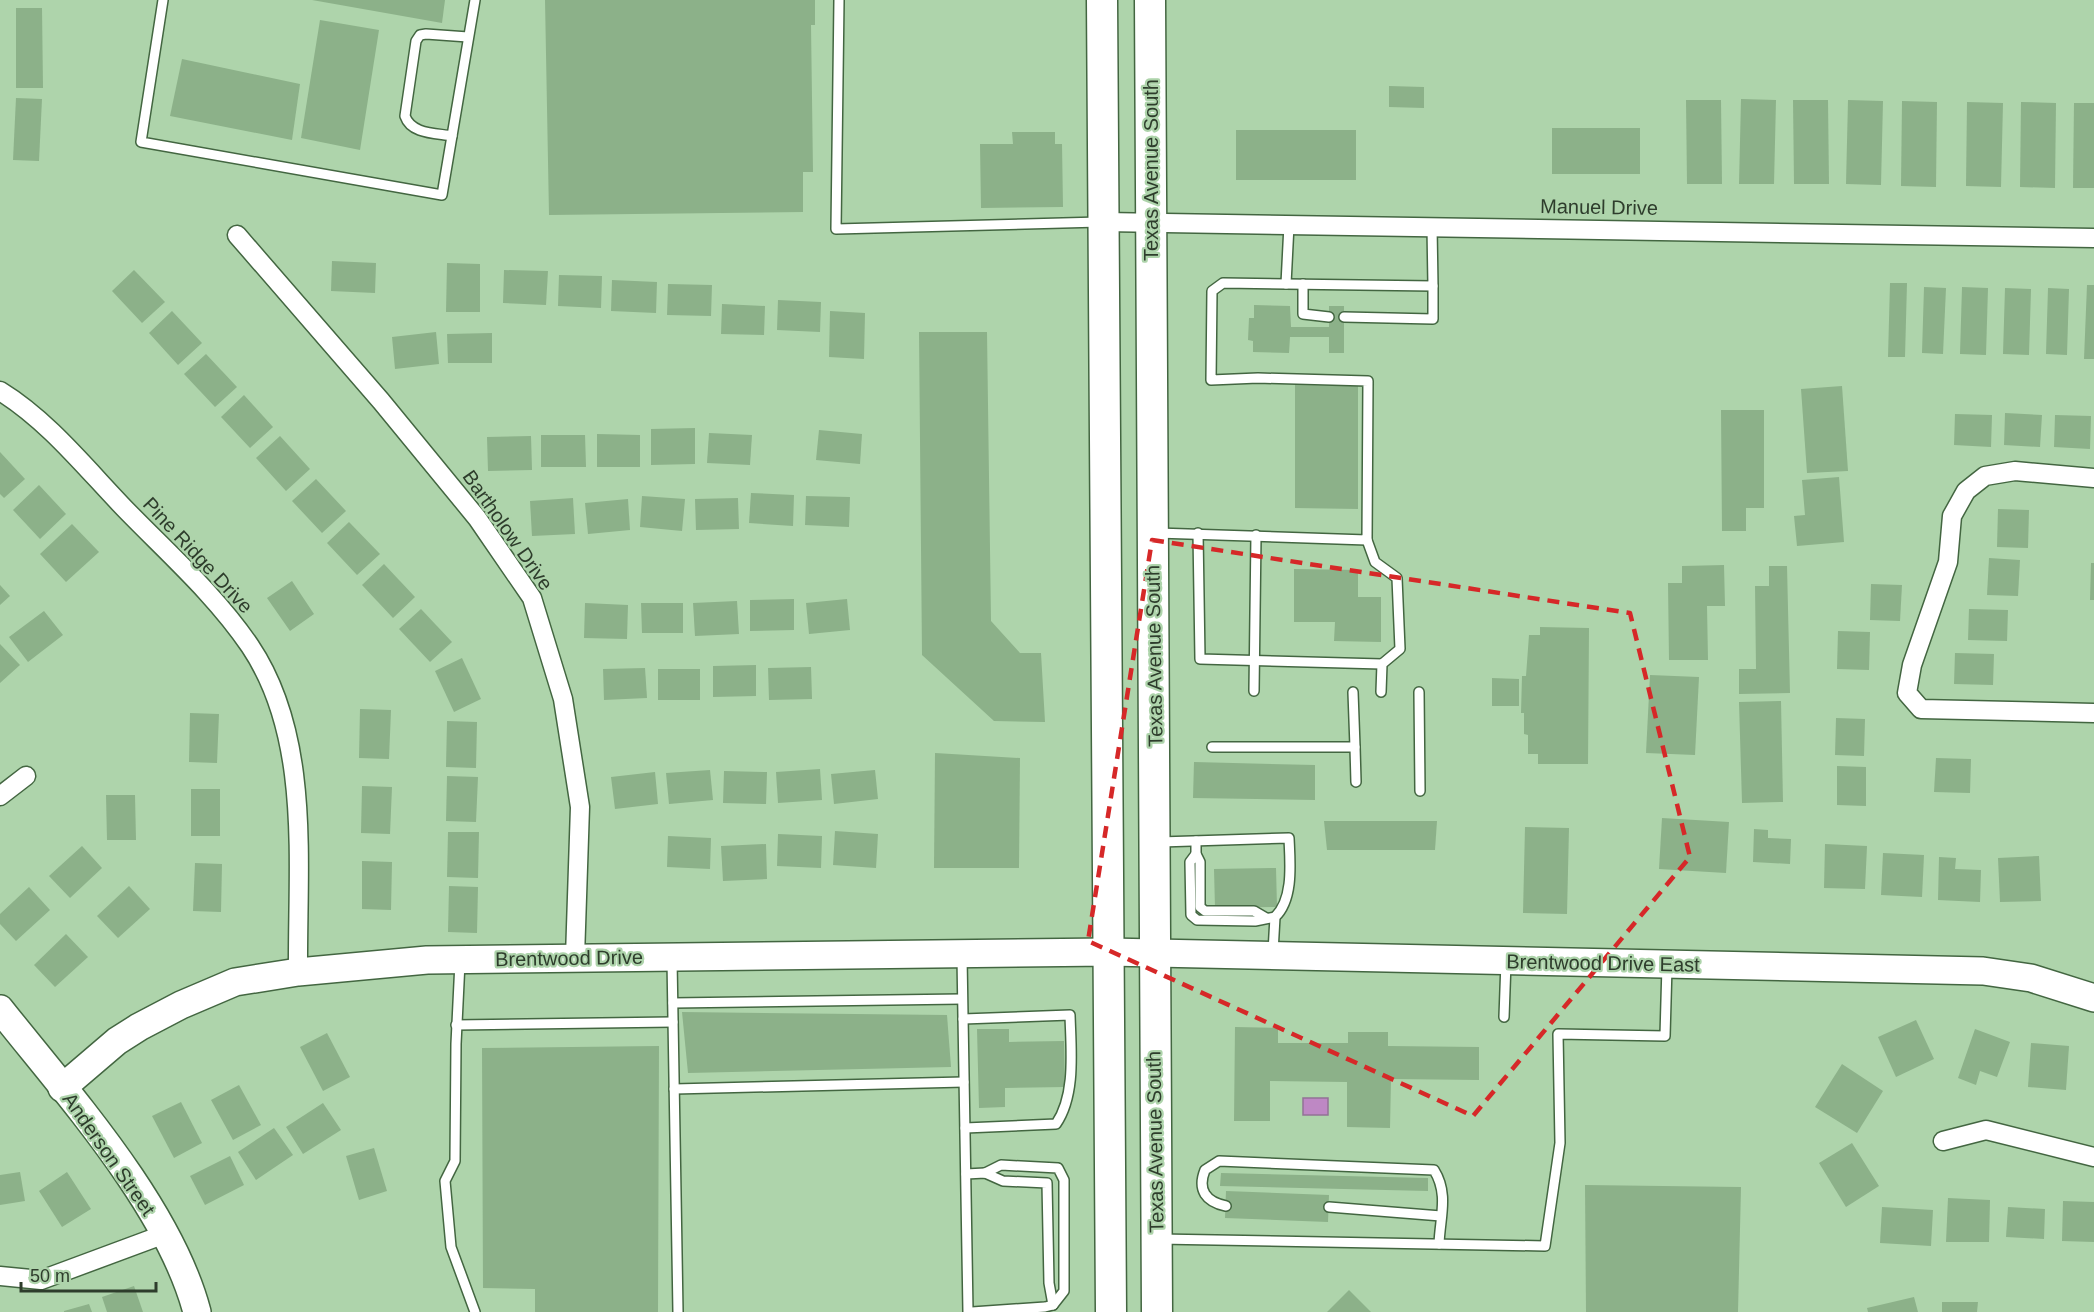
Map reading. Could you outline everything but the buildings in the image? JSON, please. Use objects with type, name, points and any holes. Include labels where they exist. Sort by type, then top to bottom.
[{"type":"main road","points":[[1102,0],[1111,1312]]},
{"type":"main road","name":"Texas Avenue South","points":[[1150,0],[1157,1312]]},
{"type":"street","name":"Manuel Drive","points":[[1104,222],[2094,238]]},
{"type":"street","name":"Bartholow Drive","points":[[237,235],[381,401],[477,518],[532,598],[563,699],[580,807],[575,957]]},
{"type":"street","name":"Pine Ridge Drive","points":[[0,391],[44,426],[221,608],[250,647],[270,682],[283,715],[297,787],[298,972]]},
{"type":"street","points":[[2094,478],[2015,471],[1985,476],[1966,491],[1952,516],[1948,562],[1912,665],[1907,693],[1921,709],[2094,713]]},
{"type":"street","points":[[0,796],[26,776]]},
{"type":"street","name":"Brentwood Drive East","points":[[1109,952],[1983,971],[2031,978],[2094,998]]},
{"type":"street","name":"Brentwood Drive","points":[[62,1088],[117,1041],[180,1005],[235,982],[298,972],[460,960],[575,957],[1109,952]]},
{"type":"street","name":"Anderson Street","points":[[0,1009],[112,1152],[165,1234],[190,1284],[197,1312]]},
{"type":"street","points":[[1943,1141],[1986,1130],[2094,1157]]},
{"type":"street","points":[[0,1276],[41,1280],[165,1234]]},
{"type":"lane","points":[[163,0],[141,142],[442,195],[475,0]]},
{"type":"lane","points":[[839,0],[836,229],[1104,222]]},
{"type":"lane","points":[[452,136],[414,129],[407,124],[405,116],[416,41],[420,35],[426,34],[468,37]]},
{"type":"lane","points":[[1286,284],[1289,225]]},
{"type":"lane","points":[[1344,317],[1433,319],[1432,227]]},
{"type":"lane","points":[[1198,534],[1200,659],[1382,664],[1400,649],[1397,578],[1375,561],[1367,540],[1368,381],[1258,378],[1211,380],[1212,291],[1223,283],[1432,286]]},
{"type":"lane","points":[[1303,284],[1303,314],[1329,317]]},
{"type":"lane","points":[[1152,533],[1367,540]]},
{"type":"lane","points":[[1254,692],[1257,535]]},
{"type":"lane","points":[[1381,692],[1382,664]]},
{"type":"lane","points":[[1353,692],[1356,782]]},
{"type":"lane","points":[[1419,692],[1420,791]]},
{"type":"lane","points":[[1212,747],[1355,747]]},
{"type":"lane","points":[[1154,842],[1289,838],[1290,872],[1283,910],[1270,918]]},
{"type":"lane","points":[[1196,841],[1196,854],[1200,862],[1200,907],[1205,911],[1254,911],[1270,918]]},
{"type":"lane","points":[[1270,918],[1273,955]]},
{"type":"lane","points":[[962,954],[962,999],[963,1018],[966,1174],[970,1312],[1053,1305],[1064,1291],[1064,1180],[1058,1168],[1001,1165],[985,1173],[966,1174]]},
{"type":"lane","points":[[672,956],[678,1312]]},
{"type":"lane","points":[[460,960],[456,1025],[455,1161],[445,1181],[451,1247],[475,1312]]},
{"type":"lane","points":[[1504,1017],[1506,960]]},
{"type":"lane","points":[[1157,1239],[1545,1246],[1560,1143],[1558,1034],[1665,1036],[1667,964]]},
{"type":"lane","points":[[673,1003],[962,999]]},
{"type":"lane","points":[[963,1018],[1070,1015],[1071,1052],[1066,1109],[1056,1124],[965,1128]]},
{"type":"lane","points":[[456,1025],[673,1022]]},
{"type":"lane","points":[[674,1089],[964,1082]]},
{"type":"lane","points":[[1226,1206],[1213,1204],[1205,1197],[1202,1188],[1205,1170],[1219,1161],[1434,1170],[1441,1181],[1445,1202],[1440,1216],[1439,1244]]},
{"type":"lane","points":[[985,1173],[1003,1181],[1047,1183],[1049,1283],[1053,1305]]},
{"type":"lane","points":[[1329,1207],[1440,1216]]},
{"type":"highlighted area","points":[[1152,540],[1630,613],[1690,857],[1473,1116],[1088,941]]},
{"type":"shaded area","points":[[1303,1098],[1328,1098],[1328,1115],[1303,1115]]}]
